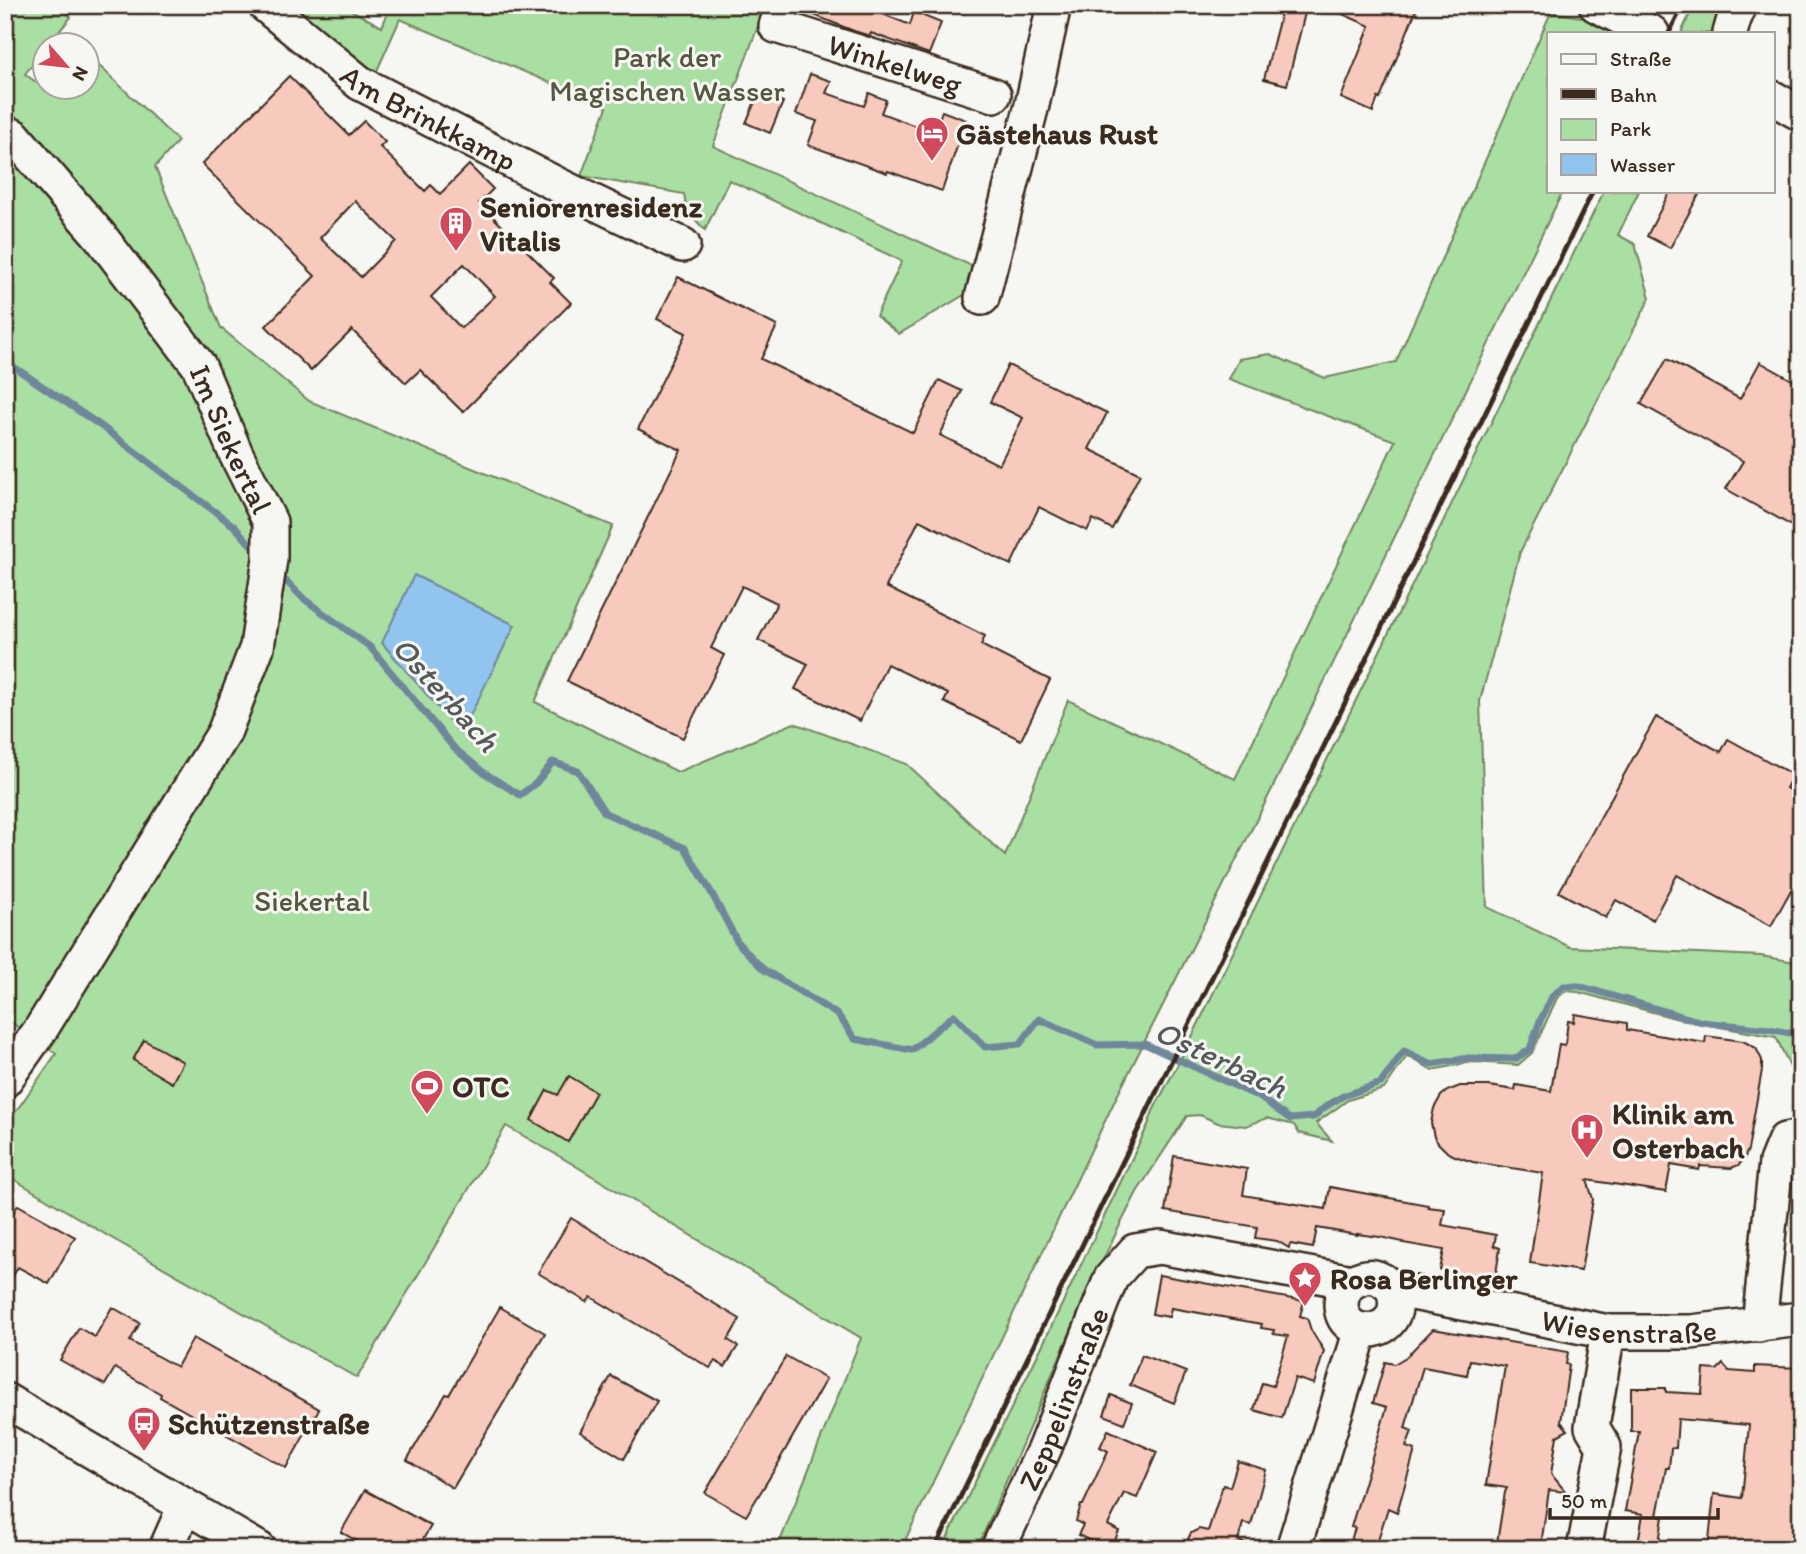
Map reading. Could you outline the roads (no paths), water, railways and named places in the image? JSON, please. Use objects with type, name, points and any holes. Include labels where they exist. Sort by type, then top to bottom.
[{"type":"street","name":"Am Brinkkamp","points":[[265,5],[360,83],[560,186],[683,245]]},
{"type":"street","name":"Winkelweg","points":[[783,5],[776,26],[994,95]]},
{"type":"street","points":[[982,298],[1032,105],[1054,5]]},
{"type":"street","points":[[1730,32],[1740,5]]},
{"type":"street","points":[[1599,7],[1649,32]]},
{"type":"street","points":[[1774,99],[1801,114]]},
{"type":"street","name":"Im Siekertal","points":[[5,132],[15,136],[100,236],[199,366],[236,454],[270,522],[270,559],[257,647],[224,733],[41,1029],[5,1080]]},
{"type":"street","points":[[1759,1325],[1776,1162],[1785,1140],[1801,1137]]},
{"type":"street","name":"Wiesenstraße","points":[[1135,1251],[1160,1247],[1352,1282],[1365,1276],[1376,1277],[1384,1280],[1393,1289],[1608,1332],[1691,1332],[1801,1320]]},
{"type":"street","name":"Zeppelinstraße","points":[[998,1549],[1045,1447],[1111,1278],[1135,1251]]},
{"type":"street","points":[[1352,1282],[1342,1296],[1341,1308],[1344,1317],[1361,1330],[1372,1331],[1391,1320],[1396,1298],[1393,1289]]},
{"type":"street","points":[[1293,1549],[1361,1330]]},
{"type":"street","points":[[1584,1549],[1604,1447],[1592,1427],[1608,1332]]},
{"type":"street","points":[[5,1400],[259,1549]]},
{"type":"street","points":[[166,1549],[185,1506]]},
{"type":"water","points":[[414,575],[515,625],[461,734],[382,643]]},
{"type":"waterway","name":"Osterbach","points":[[5,361],[101,426],[234,526],[260,555]]},
{"type":"waterway","name":"Osterbach","points":[[278,573],[304,599],[370,647],[454,748],[483,772],[520,795],[536,783],[553,762],[578,771],[605,813],[685,848],[738,943],[763,969],[838,1015],[855,1039],[912,1050],[954,1015],[985,1047],[1020,1044],[1039,1019],[1097,1045],[1145,1044],[1259,1097],[1290,1119],[1314,1117],[1343,1096],[1381,1083],[1404,1051],[1431,1064],[1469,1058],[1515,1059],[1530,1049],[1553,995],[1564,986],[1579,986],[1702,1022],[1801,1035]]},
{"type":"railway","points":[[1670,32],[1683,5]]},
{"type":"railway","points":[[935,1549],[1593,192]]},
{"type":"place","name":"Gästehaus Rust","points":[[932,163]]},
{"type":"place","name":"Seniorenresidenz Vitalis","points":[[456,253]]},
{"type":"place","name":"OTC","points":[[427,1116]]},
{"type":"place","name":"Klinik am Osterbach","points":[[1587,1160]]},
{"type":"place","name":"Rosa Berlinger","points":[[1305,1308]]},
{"type":"place","name":"Schützenstraße","points":[[144,1453]]},
{"type":"park label","name":"Park der Magischen Wasser","points":[[667,73]]},
{"type":"park label","name":"Siekertal","points":[[312,900]]}]
